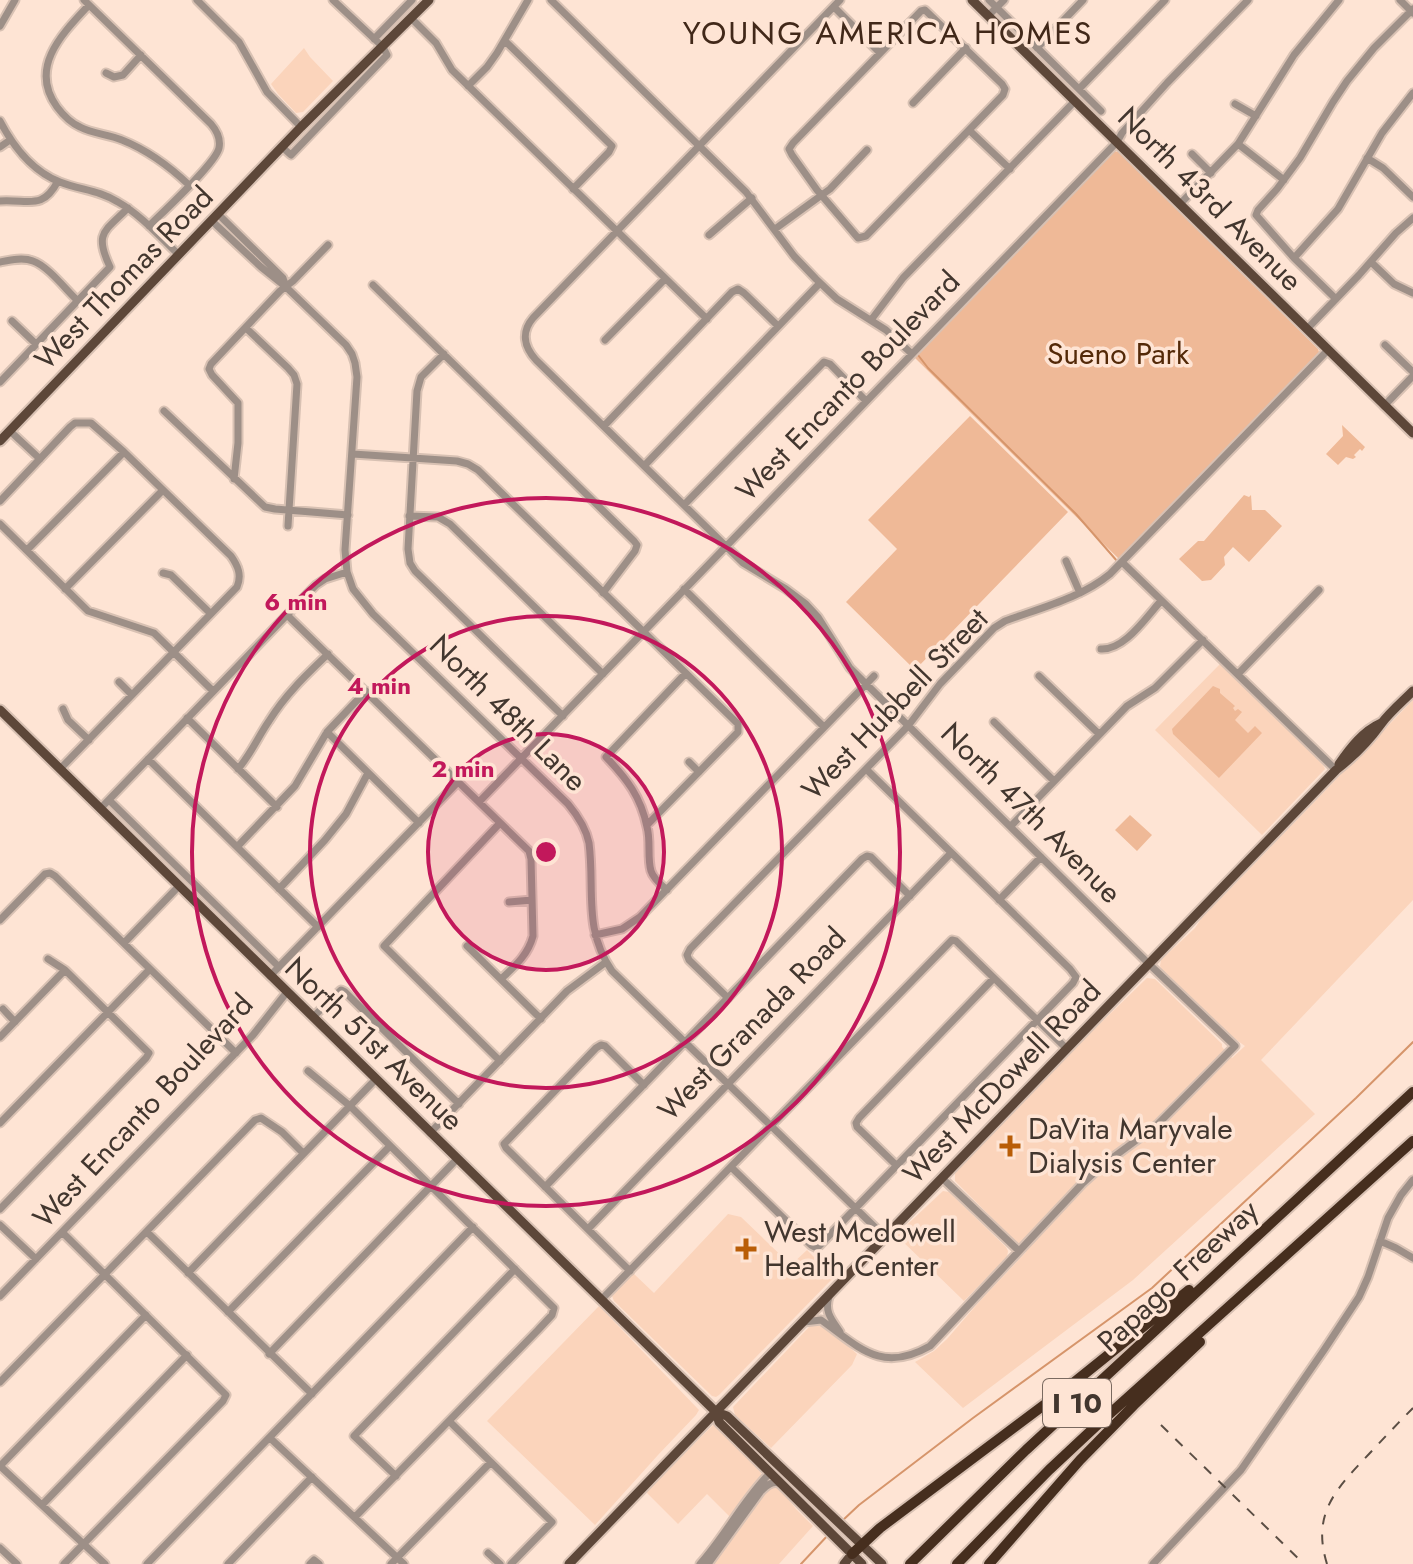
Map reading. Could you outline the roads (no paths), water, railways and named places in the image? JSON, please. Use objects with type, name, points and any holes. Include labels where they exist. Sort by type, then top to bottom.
[{"type":"highway","name":"Papago Freeway","points":[[910,1564],[1003,1472],[1413,1092]]},
{"type":"highway","name":"Papago Freeway","points":[[957,1564],[1049,1470],[1413,1141]]},
{"type":"highway","points":[[852,1554],[1247,1244]]},
{"type":"highway","points":[[989,1564],[1080,1460],[1271,1270]]},
{"type":"main road","name":"West Thomas Road","points":[[0,441],[301,127],[429,0]]},
{"type":"main road","name":"North 43rd Avenue","points":[[972,0],[1413,433]]},
{"type":"main road","name":"West McDowell Road","points":[[569,1564],[1336,770],[1347,752],[1370,728],[1381,723],[1413,691]]},
{"type":"main road","name":"North 51st Avenue","points":[[0,710],[716,1412],[727,1416],[881,1562]]},
{"type":"main road","name":"North 51st Avenue","points":[[716,1412],[719,1422],[862,1564]]},
{"type":"main road","points":[[770,1473],[780,1472],[823,1507]]},
{"type":"main road","points":[[844,1564],[852,1554]]},
{"type":"street","points":[[0,26],[15,0]]},
{"type":"street","points":[[197,0],[239,42],[267,92],[301,127]]},
{"type":"street","points":[[334,0],[383,47]]},
{"type":"street","points":[[374,39],[412,0]]},
{"type":"street","points":[[468,86],[491,63],[528,0]]},
{"type":"street","points":[[551,0],[752,198],[794,256],[820,283],[912,354]]},
{"type":"street","points":[[515,332],[525,333],[529,322],[577,278],[616,232],[746,104],[840,0]]},
{"type":"street","name":"North 43rd Avenue","points":[[989,0],[1101,111]]},
{"type":"street","points":[[988,16],[1004,0]]},
{"type":"street","points":[[1037,48],[1083,0]]},
{"type":"street","points":[[1079,89],[1165,0]]},
{"type":"street","name":"West Encanto Boulevard","points":[[479,802],[1117,142],[1167,83],[1248,0]]},
{"type":"street","points":[[1180,204],[1238,144],[1294,55],[1339,0]]},
{"type":"street","points":[[1336,299],[1256,215],[1284,180],[1347,81],[1374,48],[1412,11],[1400,0]]},
{"type":"street","points":[[149,226],[212,162],[219,149],[219,136],[211,124],[87,2],[55,44],[47,63],[46,80],[52,100],[72,122],[92,132],[121,139],[148,153],[189,185]]},
{"type":"street","points":[[834,7],[880,53]]},
{"type":"street","points":[[925,10],[966,48],[1002,84],[1005,89],[1003,95],[866,236],[858,238],[821,195],[789,149],[921,11],[925,10]]},
{"type":"street","points":[[411,18],[436,43],[446,62],[468,86],[707,319]]},
{"type":"street","points":[[505,41],[612,146],[573,189]]},
{"type":"street","name":"West Thomas Road","points":[[282,147],[291,155],[387,55],[383,47]]},
{"type":"street","points":[[913,103],[966,48]]},
{"type":"street","points":[[106,73],[114,77],[123,75],[141,55]]},
{"type":"street","points":[[1294,258],[1333,215],[1396,113],[1413,93]]},
{"type":"street","points":[[871,320],[903,278],[1075,101]]},
{"type":"street","points":[[1235,104],[1256,116]]},
{"type":"street","points":[[0,121],[10,140],[29,161],[58,181],[116,200],[179,255]]},
{"type":"street","points":[[969,130],[1010,169]]},
{"type":"street","points":[[0,147],[10,140]]},
{"type":"street","points":[[1238,144],[1284,180]]},
{"type":"street","points":[[775,229],[821,195],[867,150]]},
{"type":"street","points":[[1192,154],[1211,173]]},
{"type":"street","points":[[1367,158],[1383,168],[1413,197]]},
{"type":"street","points":[[0,201],[38,202],[50,196],[58,181]]},
{"type":"street","points":[[709,235],[752,198]]},
{"type":"street","points":[[0,382],[110,267],[101,240],[106,230],[128,208]]},
{"type":"street","name":"North 48th Lane","points":[[215,218],[283,278],[286,287],[360,362],[345,550],[347,572],[353,589],[373,614],[572,809],[582,823],[590,852],[595,935],[606,962],[885,1237]]},
{"type":"street","points":[[1307,329],[1413,218]]},
{"type":"street","points":[[234,479],[238,403],[212,375],[209,369],[211,364],[328,245]]},
{"type":"street","points":[[0,262],[32,260],[78,301]]},
{"type":"street","points":[[1371,262],[1394,284],[1413,293]]},
{"type":"street","points":[[605,340],[665,279]]},
{"type":"street","points":[[644,466],[820,283]]},
{"type":"street","points":[[373,285],[637,545],[603,593]]},
{"type":"street","points":[[604,426],[732,292],[738,289],[778,326]]},
{"type":"street","points":[[12,321],[36,344]]},
{"type":"street","points":[[246,328],[288,368],[297,384],[288,526]]},
{"type":"street","name":"North 47th Avenue","points":[[525,333],[527,348],[532,356],[748,567],[806,604],[818,617],[845,662],[1235,1046],[1157,1125],[1082,1184],[1019,1251]]},
{"type":"street","points":[[1384,406],[1413,374],[1385,345]]},
{"type":"street","name":"West Hubbell Street","points":[[728,998],[687,955],[908,726],[940,684],[994,628],[1104,580],[1328,350]]},
{"type":"street","points":[[444,354],[418,384],[408,555],[415,571],[563,716]]},
{"type":"street","points":[[684,505],[824,362],[830,364],[866,401]]},
{"type":"street","points":[[475,401],[483,393]]},
{"type":"street","points":[[164,411],[265,507],[348,515]]},
{"type":"street","points":[[0,501],[75,423],[96,426],[231,556],[240,575],[237,587],[60,769]]},
{"type":"street","points":[[10,431],[40,459]]},
{"type":"street","points":[[27,550],[124,452]]},
{"type":"street","points":[[353,454],[457,461],[478,470],[738,724],[738,732],[647,825]]},
{"type":"street","points":[[65,589],[162,491]]},
{"type":"street","points":[[409,516],[438,517],[450,524],[603,674]]},
{"type":"street","points":[[0,524],[88,611],[154,633],[213,691]]},
{"type":"street","points":[[1066,561],[1080,593]]},
{"type":"street","points":[[1123,563],[1336,770]]},
{"type":"street","points":[[100,809],[316,585],[347,572]]},
{"type":"street","points":[[163,573],[171,575],[210,613]]},
{"type":"street","points":[[684,589],[824,727]]},
{"type":"street","points":[[1238,674],[1319,590]]},
{"type":"street","points":[[1101,649],[1109,649],[1125,640],[1161,601]]},
{"type":"street","points":[[799,612],[806,604]]},
{"type":"street","points":[[287,615],[529,851],[533,940],[522,959],[501,979]]},
{"type":"street","points":[[1011,826],[1127,706],[1155,688],[1203,640]]},
{"type":"street","points":[[238,769],[291,690],[328,654]]},
{"type":"street","points":[[667,890],[650,870],[650,839],[635,792],[606,757],[685,674]]},
{"type":"street","points":[[595,935],[628,927],[640,917],[874,676]]},
{"type":"street","points":[[1039,676],[1099,734]]},
{"type":"street","points":[[119,682],[132,695]]},
{"type":"street","points":[[237,847],[295,786],[327,732],[366,691]]},
{"type":"street","points":[[63,709],[68,720],[89,740]]},
{"type":"street","points":[[187,718],[277,807]]},
{"type":"street","points":[[994,722],[1054,781]]},
{"type":"street","points":[[327,732],[419,823]]},
{"type":"street","points":[[148,759],[318,927]]},
{"type":"street","points":[[689,762],[699,772]]},
{"type":"street","points":[[731,1167],[815,1247],[819,1246],[1076,977],[866,769]]},
{"type":"street","points":[[279,889],[346,814],[368,773]]},
{"type":"street","points":[[270,976],[458,782]]},
{"type":"street","name":"North 51st Avenue","points":[[109,800],[279,967]]},
{"type":"street","points":[[500,823],[384,946],[500,1061]]},
{"type":"street","name":"West Granada Road","points":[[588,1229],[951,853]]},
{"type":"street","points":[[545,1187],[867,856],[910,896]]},
{"type":"street","points":[[999,900],[1041,857]]},
{"type":"street","points":[[0,920],[41,877],[50,873],[236,1053]]},
{"type":"street","points":[[124,943],[179,886]]},
{"type":"street","points":[[509,902],[532,900]]},
{"type":"street","points":[[601,1300],[952,940],[1067,1049]]},
{"type":"street","points":[[467,946],[541,1019]]},
{"type":"street","points":[[0,1209],[149,1053],[65,970],[48,959]]},
{"type":"street","points":[[430,1133],[567,991],[606,962]]},
{"type":"street","points":[[0,1123],[150,969]]},
{"type":"street","points":[[0,1037],[65,970]]},
{"type":"street","points":[[897,1166],[856,1123],[994,978]]},
{"type":"street","points":[[313,1017],[341,990],[345,992],[459,1104]]},
{"type":"street","name":"West Encanto Boulevard","points":[[0,1296],[255,1033],[287,992]]},
{"type":"street","points":[[3,1009],[15,1022]]},
{"type":"street","points":[[630,1271],[504,1144],[601,1045],[644,1085]]},
{"type":"street","points":[[308,1071],[350,1106],[554,1308],[552,1315],[538,1330],[355,1517]]},
{"type":"street","points":[[188,1273],[376,1079]]},
{"type":"street","points":[[0,1382],[255,1120],[261,1118],[282,1132],[303,1153]]},
{"type":"street","points":[[228,1312],[390,1146]]},
{"type":"street","points":[[269,1354],[457,1159]]},
{"type":"street","points":[[803,1322],[820,1320],[861,1350],[880,1357],[905,1356],[921,1351],[936,1341],[1019,1251],[942,1178]]},
{"type":"street","points":[[1153,1564],[1241,1470],[1359,1297],[1390,1212],[1413,1180]]},
{"type":"street","points":[[0,1225],[36,1259]]},
{"type":"street","points":[[147,1564],[473,1227]]},
{"type":"street","points":[[62,1232],[226,1395],[64,1564]]},
{"type":"street","points":[[147,1232],[312,1394]]},
{"type":"street","points":[[1380,1241],[1413,1258]]},
{"type":"street","points":[[396,1476],[354,1436],[515,1269]]},
{"type":"street","points":[[831,1293],[827,1312],[841,1334]]},
{"type":"street","points":[[105,1564],[0,1466],[146,1315]]},
{"type":"street","points":[[42,1505],[187,1355]]},
{"type":"street","points":[[449,1421],[552,1522],[511,1564]]},
{"type":"street","points":[[270,1438],[355,1517],[394,1561],[404,1564]]},
{"type":"street","points":[[394,1561],[490,1463]]},
{"type":"street","points":[[700,1564],[750,1495],[770,1473]]},
{"type":"street","points":[[228,1564],[312,1477]]},
{"type":"street","points":[[708,1564],[761,1491],[774,1482],[782,1485]]},
{"type":"street","points":[[0,1548],[17,1564]]},
{"type":"street","points":[[488,1553],[500,1564]]},
{"type":"waterway","points":[[918,355],[1076,514],[1117,561]]},
{"type":"waterway","points":[[842,1521],[973,1418],[1152,1288],[1413,1042]]},
{"type":"waterway","points":[[801,1564],[829,1534]]},
{"type":"railway","points":[[1327,1564],[1322,1530],[1337,1490],[1413,1408]]},
{"type":"railway","points":[[1161,1425],[1304,1564]]},
{"type":"place","name":"DaVita Maryvale Dialysis Center","points":[[1010,1146]]},
{"type":"place","name":"West Mcdowell Health Center","points":[[746,1249]]},
{"type":"district","name":"YOUNG AMERICA HOMES","points":[[888,33]]},
{"type":"park label","name":"Sueno Park","points":[[1118,354]]}]
